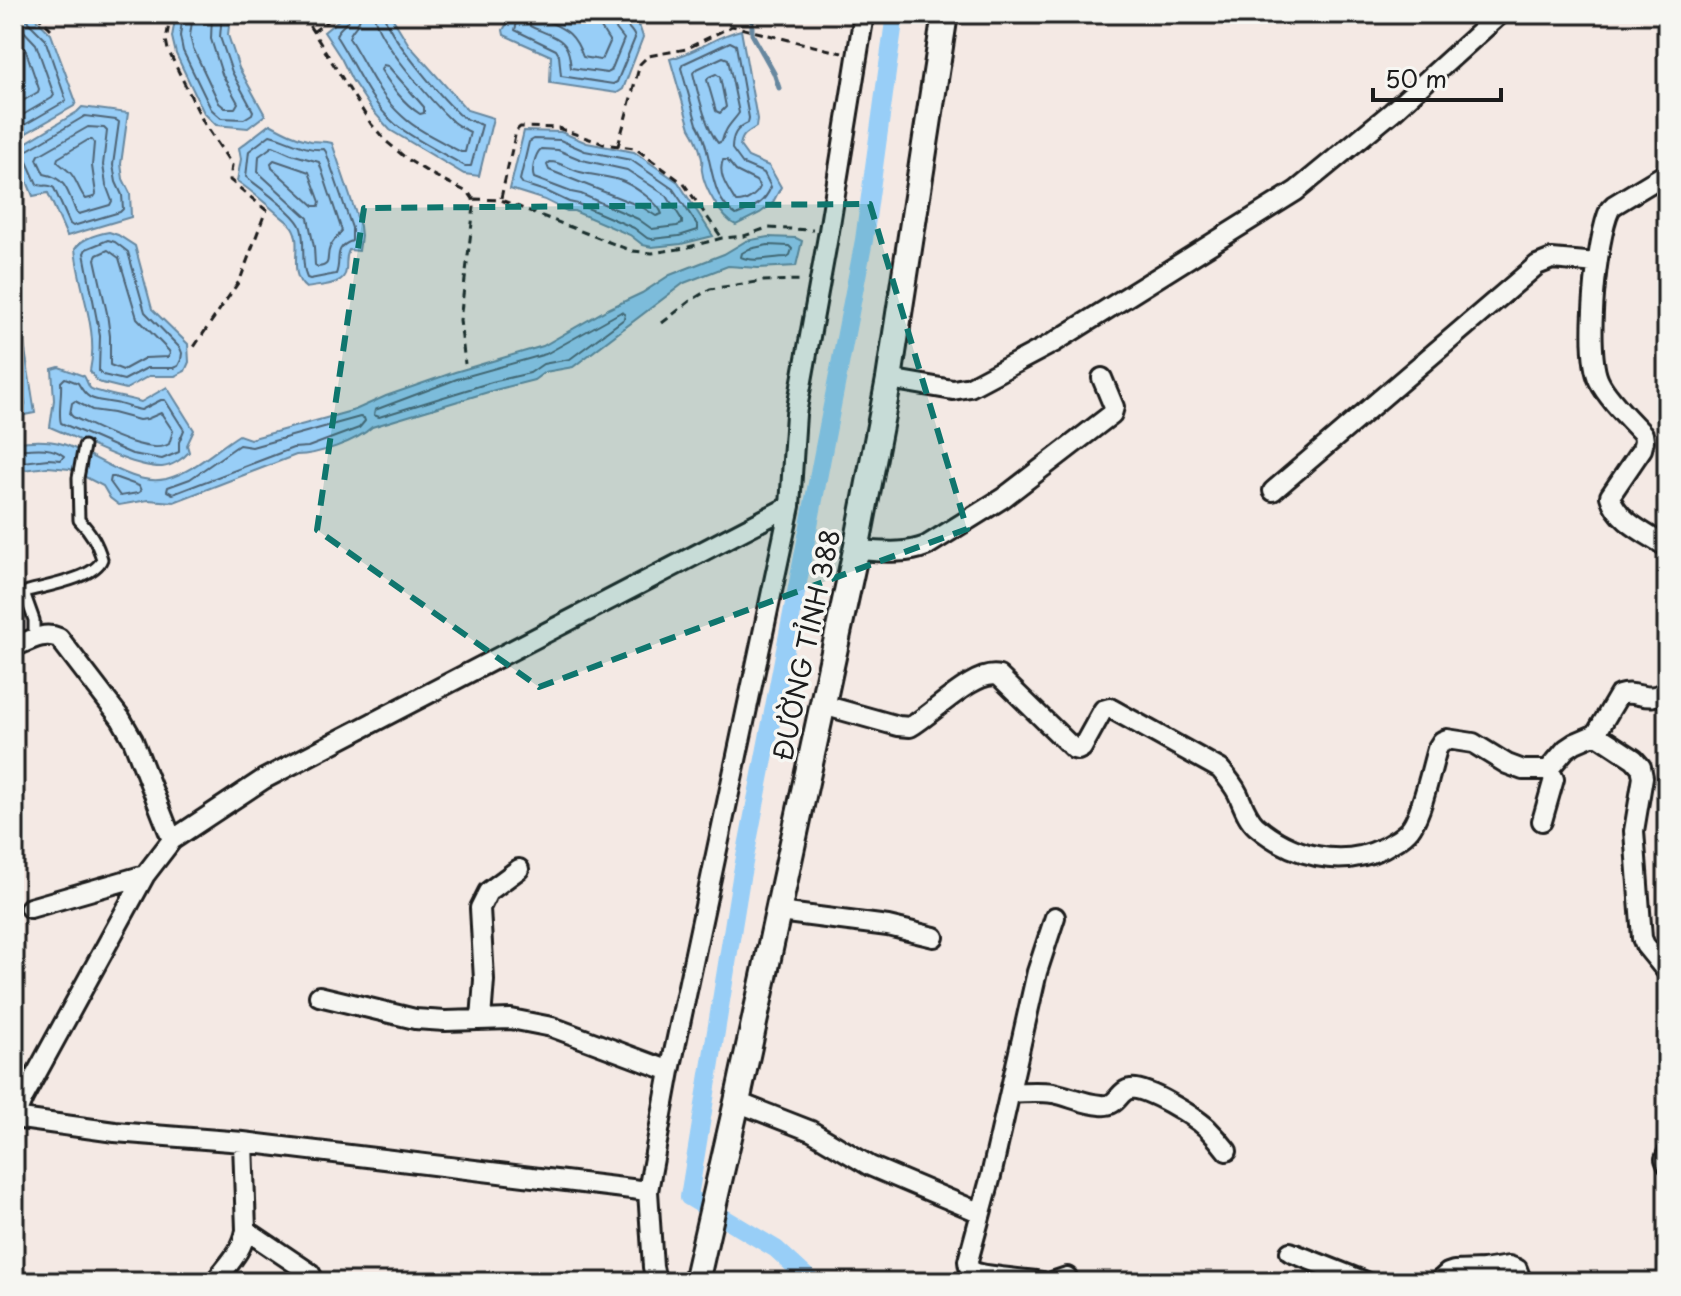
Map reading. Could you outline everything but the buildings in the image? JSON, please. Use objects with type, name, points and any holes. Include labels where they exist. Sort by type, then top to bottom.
[{"type":"main road","name":"ĐƯỜNG TỈNH 388","points":[[696,1282],[856,550],[889,379],[945,14]]},
{"type":"street","points":[[660,1282],[653,1267],[648,1191],[670,1071],[790,506],[796,414],[864,14]]},
{"type":"street","points":[[889,379],[953,390],[970,387],[1053,343],[1296,191],[1392,112],[1500,14]]},
{"type":"street","points":[[1667,173],[1610,209],[1597,263],[1594,293],[1596,374],[1601,385],[1643,434],[1644,441],[1642,449],[1610,496],[1613,507],[1623,518],[1667,547]]},
{"type":"street","points":[[1273,491],[1537,265],[1552,259],[1597,263]]},
{"type":"street","points":[[856,550],[916,550],[1003,498],[1112,414],[1114,407],[1102,378]]},
{"type":"street","points":[[648,1191],[243,1142],[115,1132],[15,1118],[145,875],[172,840],[264,779],[790,506]]},
{"type":"street","points":[[14,647],[42,635],[52,635],[64,644],[121,719],[133,740],[172,840]]},
{"type":"street","points":[[823,705],[910,727],[976,678],[990,673],[999,676],[1074,749],[1082,748],[1103,710],[1110,708],[1220,769],[1254,824],[1287,845],[1317,857],[1350,858],[1373,852],[1402,837],[1412,826],[1442,741],[1473,743],[1523,770],[1549,769],[1566,749],[1596,734],[1619,695],[1628,693],[1658,697],[1667,690]]},
{"type":"street","points":[[1596,734],[1641,767],[1643,777],[1634,831],[1642,938],[1667,972]]},
{"type":"street","points":[[1542,821],[1554,779],[1549,769]]},
{"type":"street","points":[[481,1019],[484,980],[480,908],[488,892],[519,869]]},
{"type":"street","points":[[30,908],[145,875]]},
{"type":"street","points":[[779,912],[888,926],[934,937]]},
{"type":"street","points":[[1043,1282],[981,1274],[972,1271],[968,1261],[991,1176],[1037,972],[1055,917]]},
{"type":"street","points":[[319,996],[415,1019],[511,1019],[552,1027],[670,1071]]},
{"type":"street","points":[[1010,1093],[1053,1093],[1106,1106],[1115,1103],[1130,1089],[1138,1089],[1161,1098],[1195,1118],[1227,1151]]},
{"type":"street","points":[[737,1102],[811,1131],[870,1166],[981,1213]]},
{"type":"street","points":[[215,1282],[245,1241],[243,1142]]},
{"type":"street","points":[[1667,1154],[1667,1164]]},
{"type":"street","points":[[246,1230],[310,1273],[315,1282]]},
{"type":"street","points":[[1290,1252],[1366,1282]]},
{"type":"street","points":[[1438,1282],[1454,1271],[1509,1266],[1517,1269],[1522,1282]]},
{"type":"lane","points":[[34,633],[34,620],[25,595],[28,591],[84,575],[97,569],[102,559],[97,543],[79,520],[78,478],[84,446]]},
{"type":"path","points":[[36,14],[51,29]]},
{"type":"path","points":[[171,14],[166,40],[168,50],[204,123],[232,165],[230,180],[266,210],[240,280],[194,347]]},
{"type":"path","points":[[302,14],[371,124],[387,142],[407,159],[469,193],[473,199],[460,320],[465,364]]},
{"type":"path","points":[[313,32],[336,14]]},
{"type":"path","points":[[618,146],[640,64],[648,56],[686,49],[732,26],[857,57]]},
{"type":"path","points":[[501,200],[516,131],[520,127],[558,128],[604,144],[635,148],[684,184],[722,238]]},
{"type":"path","points":[[473,199],[501,200],[632,251],[652,253],[744,236],[767,228],[829,231]]},
{"type":"path","points":[[662,323],[710,289],[763,281],[820,280]]},
{"type":"highlighted area","points":[[870,204],[967,529],[539,687],[317,530],[364,208]]},
{"type":"water","points":[[14,14],[31,14],[51,34],[76,102],[14,140]]},
{"type":"water","points":[[176,14],[229,14],[228,35],[239,68],[265,115],[248,128],[216,125],[204,113],[176,54],[172,37]]},
{"type":"water","points":[[346,14],[390,14],[409,45],[467,110],[493,118],[479,176],[464,174],[390,130],[372,110],[324,32]]},
{"type":"water","points":[[513,14],[626,14],[640,28],[643,37],[623,89],[617,93],[550,83],[551,56],[504,35],[503,30]]},
{"type":"water","points":[[741,30],[757,119],[756,127],[743,137],[740,146],[748,157],[769,166],[781,187],[772,204],[736,225],[720,210],[706,186],[700,151],[670,59]]},
{"type":"water","points":[[82,107],[128,113],[121,164],[123,179],[130,193],[131,217],[67,236],[48,193],[33,196],[14,150]]},
{"type":"water","points":[[270,124],[300,138],[332,143],[361,236],[359,251],[349,250],[345,275],[336,282],[306,288],[300,282],[292,227],[237,181],[241,159],[239,148]]},
{"type":"water","points":[[524,131],[561,132],[587,143],[634,152],[678,182],[713,236],[681,244],[643,245],[630,235],[574,211],[510,189]]},
{"type":"water","points":[[109,232],[135,246],[152,309],[188,344],[189,362],[185,371],[175,376],[149,376],[126,389],[98,382],[90,371],[92,340],[75,249],[85,240]]},
{"type":"water","points":[[768,237],[802,241],[796,266],[728,266],[684,283],[573,367],[545,372],[534,380],[372,427],[336,447],[296,455],[174,502],[148,500],[119,505],[103,486],[70,469],[48,467],[14,471],[14,443],[45,441],[75,448],[140,478],[153,480],[176,476],[239,435],[250,439],[355,410],[455,372],[543,346],[670,275],[724,254],[746,241]]},
{"type":"water","points":[[19,312],[35,413],[14,417],[14,313]]},
{"type":"water","points":[[59,367],[84,376],[93,390],[141,402],[167,387],[194,430],[187,445],[189,452],[170,465],[150,466],[121,458],[50,427],[54,400],[52,369]]},
{"type":"waterway","points":[[752,14],[752,34],[779,88]]},
{"type":"waterway","points":[[812,1282],[776,1249],[689,1197],[741,878],[864,240],[895,14]]}]
